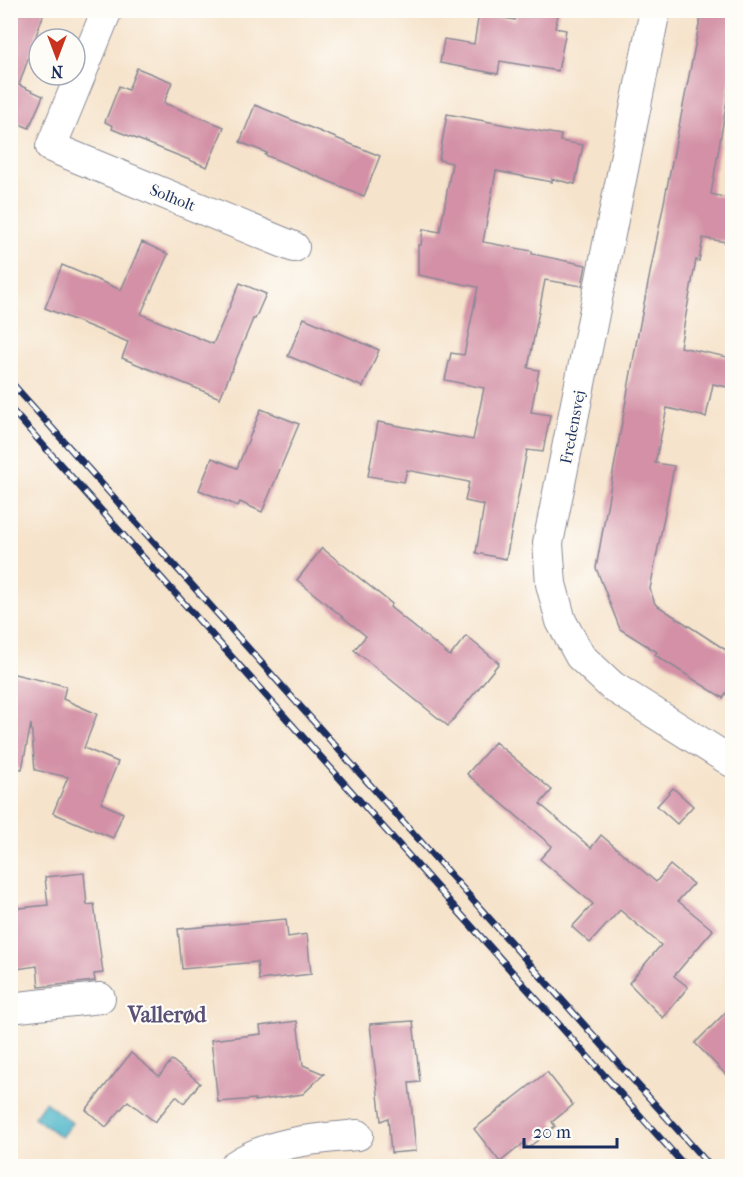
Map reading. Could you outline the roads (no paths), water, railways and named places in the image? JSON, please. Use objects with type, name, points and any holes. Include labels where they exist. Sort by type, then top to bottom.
[{"type":"street","name":"Solholt","points":[[107,10],[51,147],[294,247]]},
{"type":"street","name":"Fredensvej","points":[[655,10],[548,543],[551,584],[561,621],[580,656],[612,686],[732,762]]},
{"type":"street","points":[[10,1008],[100,998]]},
{"type":"street","points":[[234,1167],[245,1159],[293,1141],[358,1135]]},
{"type":"water","points":[[45,1102],[72,1123],[61,1137],[34,1117]]},
{"type":"railway","points":[[10,381],[710,1166]]},
{"type":"railway","points":[[10,408],[685,1166]]},
{"type":"district","name":"Vallerød","points":[[167,1014]]}]
